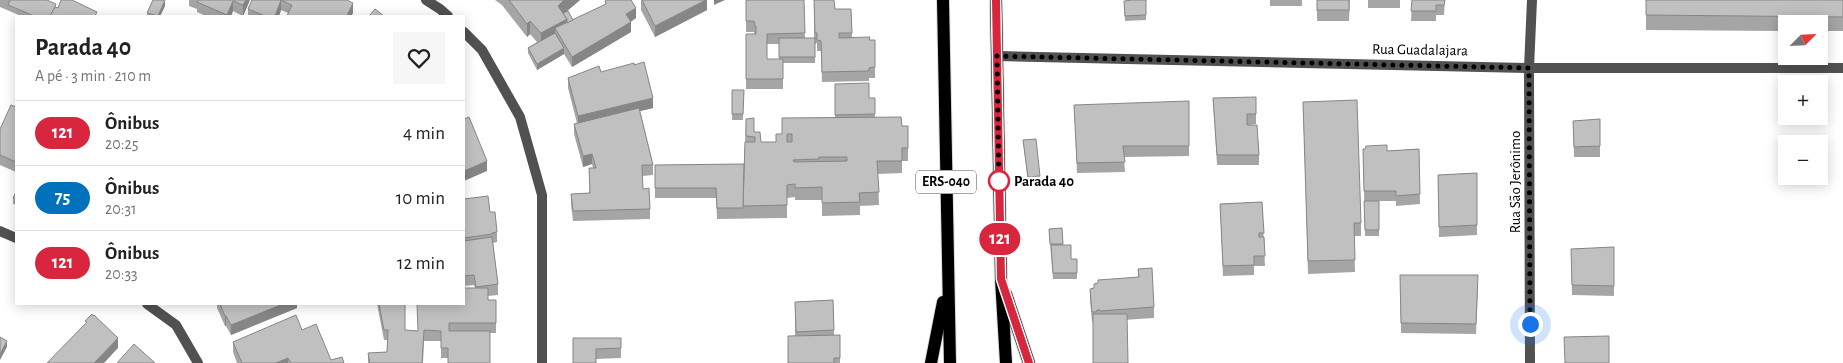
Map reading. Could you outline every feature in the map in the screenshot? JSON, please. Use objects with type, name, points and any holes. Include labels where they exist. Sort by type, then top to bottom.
[{"type":"main road","name":"ERS-040","points":[[943,0],[950,363]]},
{"type":"main road","points":[[996,0],[1001,279],[1006,363]]},
{"type":"main road","points":[[1001,279],[1029,363]]},
{"type":"main road","points":[[931,363],[948,280]]},
{"type":"street","points":[[426,0],[447,15]]},
{"type":"street","name":"Rua São Jerônimo","points":[[1530,363],[1529,68],[1532,0]]},
{"type":"street","points":[[465,33],[482,50],[520,116],[542,195],[542,363]]},
{"type":"street","name":"Rua Guadalajara","points":[[997,56],[1529,68],[1843,68]]},
{"type":"street","points":[[0,232],[15,238]]},
{"type":"street","points":[[148,305],[176,325],[198,363]]},
{"type":"building","points":[[10,0],[47,0],[56,4],[51,15],[32,15],[8,5]]},
{"type":"building","points":[[61,0],[72,0],[97,12],[96,15],[51,15],[55,7],[58,8]]},
{"type":"building","points":[[153,0],[165,0],[158,15],[147,13]]},
{"type":"building","points":[[198,0],[246,0],[243,5],[233,1],[227,15],[197,2]]},
{"type":"building","points":[[252,0],[281,0],[275,15],[263,15],[248,9]]},
{"type":"building","points":[[281,0],[347,0],[353,3],[347,15],[287,15],[292,5]]},
{"type":"building","points":[[509,0],[564,0],[558,6],[567,19],[541,33],[530,21],[527,24]]},
{"type":"building","points":[[631,0],[636,8],[626,14],[631,22],[572,57],[555,28],[606,4],[605,1]]},
{"type":"building","points":[[642,0],[706,0],[655,26]]},
{"type":"building","points":[[746,0],[804,0],[805,33],[767,34],[767,59],[783,59],[783,79],[746,79],[746,34],[756,34],[756,26],[754,21],[746,21]]},
{"type":"building","points":[[814,0],[834,0],[835,9],[851,9],[852,33],[839,33],[839,38],[870,37],[869,40],[875,40],[875,67],[869,68],[869,71],[822,72],[821,41],[817,40],[817,33],[815,33]]},
{"type":"building","points":[[1146,0],[1146,15],[1125,16],[1124,1]]},
{"type":"building","points":[[1317,0],[1349,0],[1349,10],[1317,10]]},
{"type":"building","points":[[1412,0],[1445,0],[1444,5],[1436,5],[1436,11],[1411,11]]},
{"type":"building","points":[[1646,0],[1843,0],[1843,17],[1828,17],[1828,15],[1646,15]]},
{"type":"building","points":[[375,9],[383,15],[370,15]]},
{"type":"building","points":[[568,11],[573,20],[567,23],[563,13]]},
{"type":"building","points":[[555,33],[564,48],[537,64],[528,48]]},
{"type":"building","points":[[779,38],[815,38],[815,57],[779,57]]},
{"type":"building","points":[[644,62],[653,98],[578,116],[568,78],[599,66],[601,72]]},
{"type":"building","points":[[869,83],[869,98],[875,98],[875,114],[835,115],[835,84]]},
{"type":"building","points":[[732,90],[744,90],[743,114],[732,114]]},
{"type":"building","points":[[1256,97],[1256,114],[1247,114],[1247,125],[1257,125],[1259,155],[1217,155],[1213,98]]},
{"type":"building","points":[[1357,100],[1361,223],[1354,223],[1355,260],[1308,261],[1303,102]]},
{"type":"building","points":[[1189,101],[1189,146],[1123,146],[1125,162],[1077,163],[1074,105]]},
{"type":"building","points":[[11,105],[15,107],[15,162],[0,155],[0,129]]},
{"type":"building","points":[[639,108],[653,165],[642,165],[643,189],[649,188],[650,209],[573,211],[571,194],[590,193],[589,168],[596,168],[592,154],[583,156],[574,124]]},
{"type":"building","points":[[469,117],[487,161],[465,171],[465,119]]},
{"type":"building","points":[[901,117],[902,126],[908,126],[908,148],[902,148],[902,161],[877,161],[879,192],[859,193],[860,202],[822,203],[822,187],[795,188],[795,184],[787,185],[787,205],[743,206],[745,142],[755,142],[755,137],[746,136],[746,119],[754,118],[754,132],[760,132],[761,142],[776,142],[776,134],[782,134],[782,118]],"holes":[[[787,134],[792,134],[792,142],[787,142]],[[819,157],[847,157],[847,161],[794,162],[793,160],[819,159]]]},
{"type":"building","points":[[1600,119],[1600,146],[1574,147],[1573,121]]},
{"type":"building","points":[[1036,139],[1040,176],[1028,177],[1023,140]]},
{"type":"building","points":[[1387,145],[1387,151],[1419,149],[1420,194],[1396,196],[1396,191],[1364,191],[1363,149],[1366,146]]},
{"type":"building","points":[[744,164],[743,208],[717,208],[716,188],[655,188],[655,165]]},
{"type":"building","points":[[1477,173],[1477,225],[1439,227],[1438,175]]},
{"type":"building","points":[[488,196],[490,212],[495,212],[497,232],[465,238],[465,199]]},
{"type":"building","points":[[1364,201],[1379,201],[1379,230],[1365,230]]},
{"type":"building","points":[[1262,202],[1264,233],[1259,233],[1259,237],[1264,237],[1265,256],[1254,256],[1254,265],[1223,266],[1220,204]]},
{"type":"building","points":[[1062,228],[1063,244],[1050,244],[1049,229]]},
{"type":"building","points":[[492,237],[498,284],[476,287],[474,275],[465,276],[465,241]]},
{"type":"building","points":[[1051,245],[1071,245],[1071,259],[1077,259],[1077,273],[1053,273]]},
{"type":"building","points":[[1614,247],[1614,286],[1572,285],[1571,249]]},
{"type":"building","points":[[1152,268],[1154,307],[1097,310],[1092,312],[1090,289],[1094,288],[1094,284],[1098,283],[1098,280],[1139,277],[1138,269]]},
{"type":"building","points":[[1400,275],[1478,275],[1476,324],[1401,323]]},
{"type":"building","points":[[465,288],[488,288],[488,300],[496,300],[496,323],[449,323],[449,331],[490,331],[490,363],[448,363],[448,348],[441,348],[441,331],[424,330],[422,363],[370,363],[368,353],[387,352],[388,330],[384,330],[379,305],[405,305],[405,330],[418,331],[417,305],[465,305]]},
{"type":"building","points":[[833,300],[834,330],[796,332],[795,302]]},
{"type":"building","points":[[220,305],[281,305],[231,325]]},
{"type":"building","points":[[92,314],[118,338],[94,363],[47,363],[87,322],[85,321]]},
{"type":"building","points":[[1093,314],[1127,314],[1128,363],[1093,363]]},
{"type":"building","points":[[296,315],[302,330],[316,324],[331,360],[342,357],[344,363],[291,363],[288,358],[276,363],[242,363],[233,342]]},
{"type":"building","points":[[840,335],[840,358],[834,358],[834,363],[788,363],[788,336]]},
{"type":"building","points":[[1609,336],[1609,363],[1565,363],[1564,337]]},
{"type":"building","points":[[0,337],[7,341],[0,354]]},
{"type":"building","points":[[573,338],[621,338],[621,348],[596,349],[596,363],[573,363]]},
{"type":"building","points":[[134,344],[155,363],[117,363]]},
{"type":"bus line","name":"121","points":[[996,0],[1001,279],[1029,363]]},
{"type":"place","name":"Parada 40","points":[[999,181]]},
{"type":"route","points":[[999,181],[999,186],[997,56],[1529,68],[1530,324]]}]
